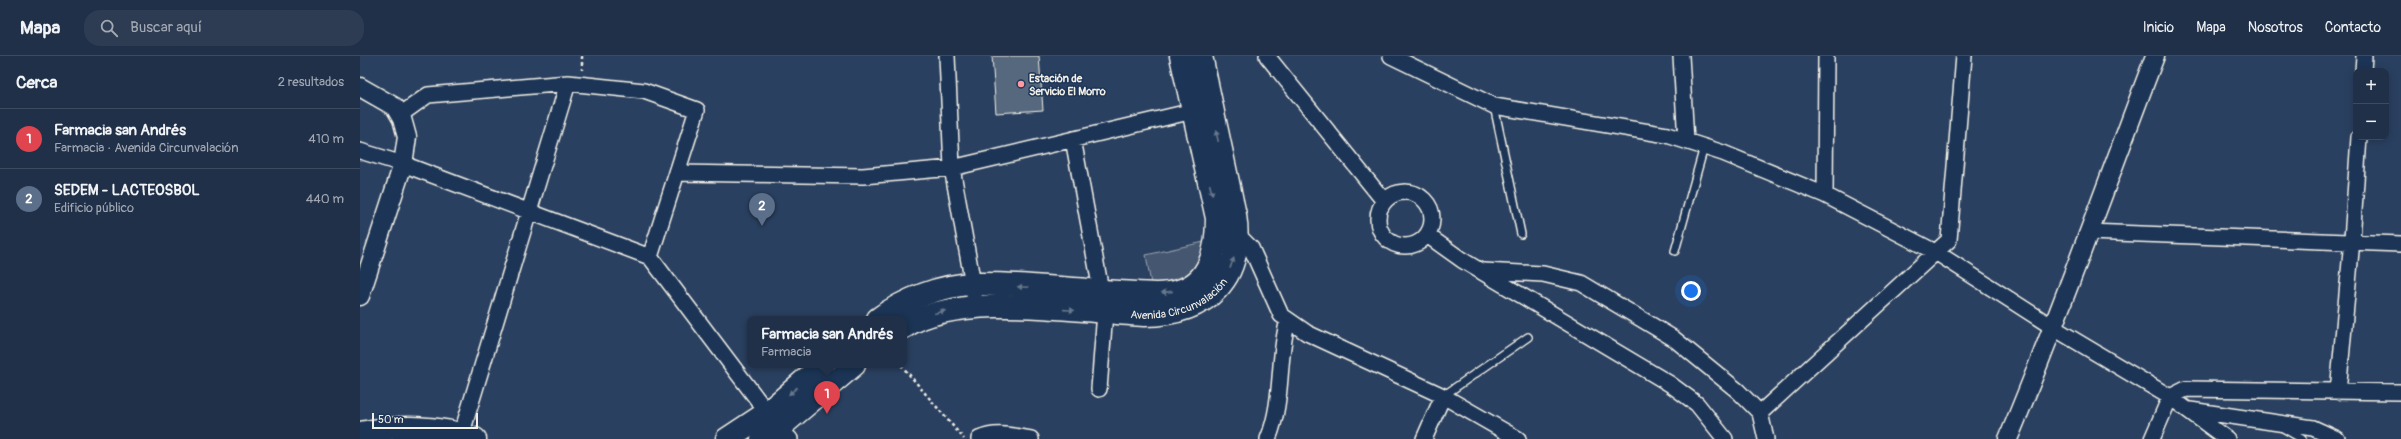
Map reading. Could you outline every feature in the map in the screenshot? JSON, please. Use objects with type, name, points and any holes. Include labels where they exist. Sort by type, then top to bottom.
[{"type":"highway","name":"Avenida Circunvalación","points":[[1181,56],[1193,110],[1230,223]]},
{"type":"highway","name":"Avenida Circunvalación","points":[[907,326],[932,314],[975,305],[1144,315],[1166,314],[1188,309],[1201,302],[1219,288],[1234,261],[1230,223],[1201,56]]},
{"type":"highway","name":"Avenida Circunvalación","points":[[883,316],[904,303],[925,295],[973,284],[1145,294],[1165,293],[1188,287],[1203,274],[1211,261],[1217,234],[1230,223]]},
{"type":"highway","points":[[775,430],[820,368]]},
{"type":"highway","points":[[727,439],[775,430],[850,368]]},
{"type":"highway","points":[[360,433],[420,429],[465,437]]},
{"type":"street","points":[[947,56],[952,168],[973,284],[975,305]]},
{"type":"street","points":[[1267,56],[1384,201]]},
{"type":"street","points":[[1391,56],[1494,106],[1667,135],[1704,147],[1825,195],[1937,253],[2054,328],[2170,398],[2227,439]]},
{"type":"street","points":[[1681,56],[1686,141]]},
{"type":"street","points":[[1825,195],[1828,73],[1826,56]]},
{"type":"street","points":[[1760,413],[1937,253],[1949,240],[1964,56]]},
{"type":"street","points":[[2008,439],[2054,328],[2088,232],[2155,56]]},
{"type":"street","points":[[2363,68],[2364,56]]},
{"type":"street","points":[[400,115],[428,95],[568,83],[644,91],[697,110],[650,257]]},
{"type":"street","points":[[465,437],[528,212],[568,83]]},
{"type":"street","points":[[360,87],[395,107],[400,115],[407,137],[403,164],[360,296]]},
{"type":"street","points":[[678,173],[864,176],[952,168],[1193,110]]},
{"type":"street","points":[[1072,139],[1105,312],[1099,389]]},
{"type":"street","points":[[2338,392],[2352,240],[2359,140]]},
{"type":"street","points":[[360,151],[403,164],[650,257],[775,430]]},
{"type":"street","points":[[1400,192],[1409,192],[1422,197],[1430,208],[1433,217],[1427,235],[1421,241],[1409,246],[1396,245],[1388,241],[1378,226],[1379,208],[1384,201],[1400,192]]},
{"type":"street","points":[[1230,223],[1252,248],[1280,315],[1307,333],[1443,396],[1518,439]]},
{"type":"street","points":[[2088,232],[2352,240],[2401,244]]},
{"type":"street","points":[[1427,235],[1480,270],[1670,384],[1697,404],[1725,439]]},
{"type":"street","points":[[1480,270],[1543,274],[1581,283],[1673,338],[1738,391],[1760,413],[1766,439]]},
{"type":"street","points":[[1268,439],[1279,401],[1283,337],[1288,320]]},
{"type":"street","points":[[2152,439],[2170,398],[2186,389],[2401,392]]},
{"type":"street","points":[[1424,439],[1443,396]]},
{"type":"street","points":[[2188,410],[2313,428],[2337,439]]},
{"type":"street","points":[[979,439],[986,435],[1002,434],[1031,439]]},
{"type":"lane","points":[[1494,106],[1521,234]]},
{"type":"lane","points":[[1675,251],[1704,147]]},
{"type":"lane","points":[[1443,396],[1528,337]]},
{"type":"lane","points":[[2273,422],[2302,439]]},
{"type":"path","points":[[904,368],[964,439]]},
{"type":"shaded area","points":[[1204,242],[1201,253],[1193,269],[1186,274],[1171,280],[1151,284],[1146,255]]},
{"type":"building","points":[[992,56],[1039,56],[1043,110],[996,113]]},
{"type":"place","name":"Estación de Servicio El Morro","points":[[1021,84]]},
{"type":"place","name":"SEDEM - LACTEOSBOL","points":[[762,226]]},
{"type":"place","name":"Farmacia san Andrés","points":[[827,414]]}]
